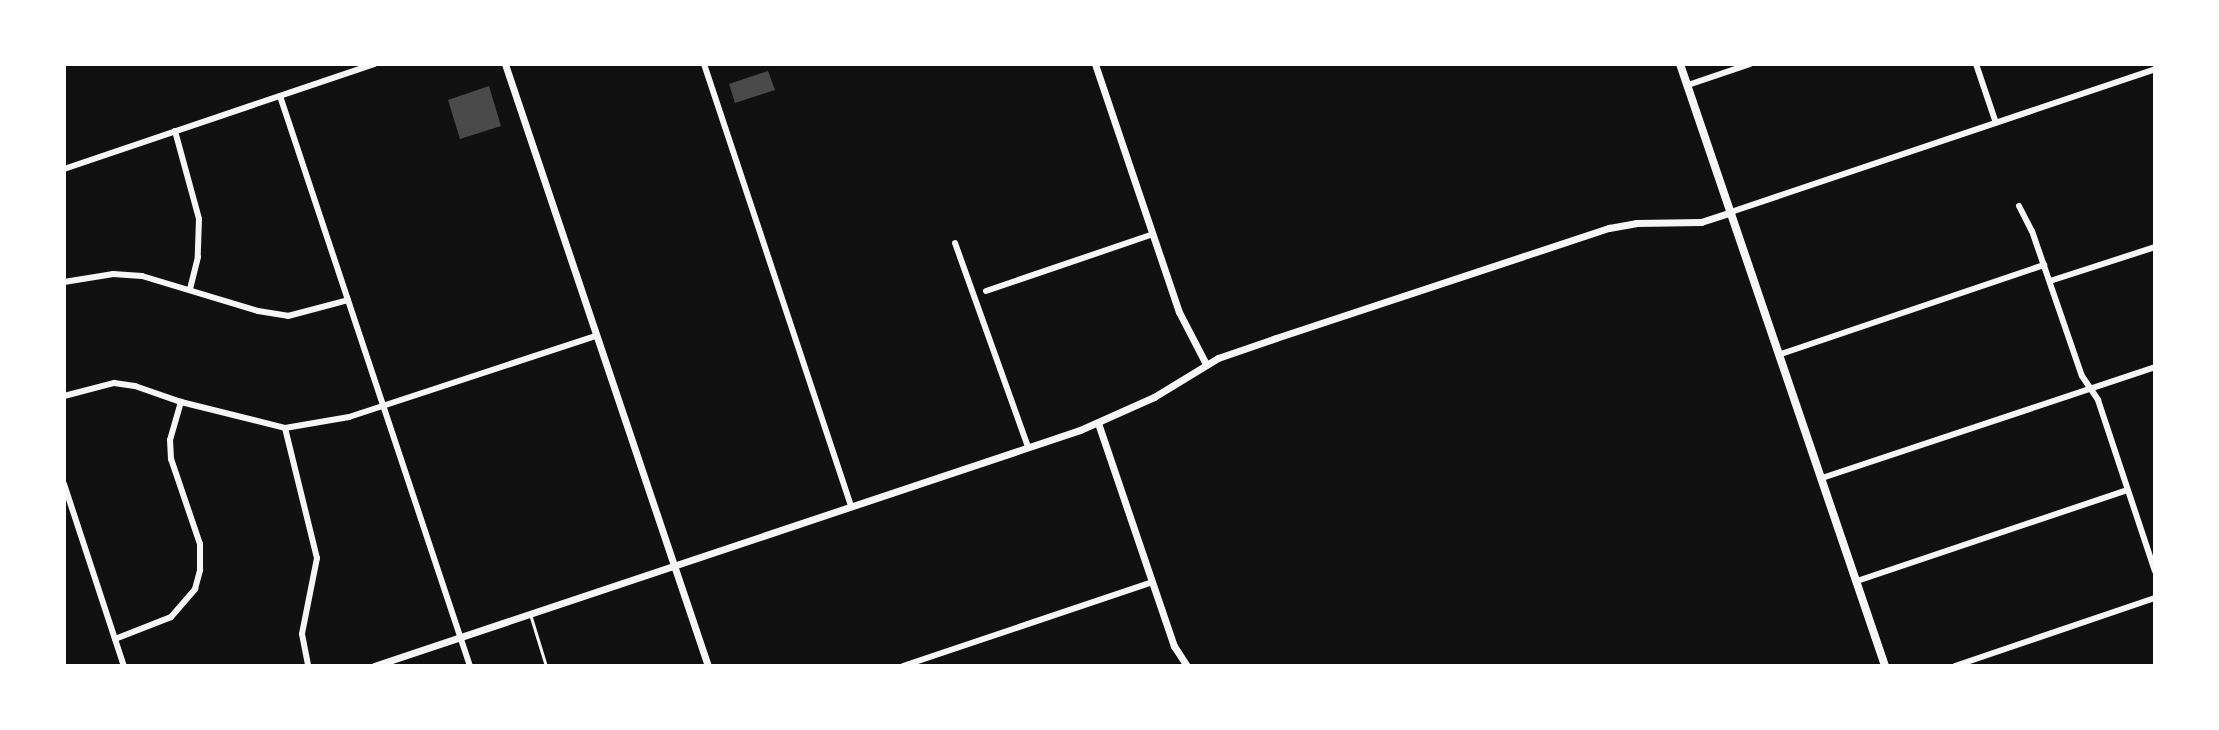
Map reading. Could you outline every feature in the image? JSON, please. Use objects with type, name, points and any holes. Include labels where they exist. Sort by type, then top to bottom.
[{"type":"main road","points":[[1680,64],[1885,666]]},
{"type":"street","points":[[64,169],[375,64]]},
{"type":"street","points":[[505,64],[708,666]]},
{"type":"street","points":[[704,64],[851,506]]},
{"type":"street","points":[[1095,64],[1181,316],[1206,364]]},
{"type":"street","points":[[1688,85],[1750,64]]},
{"type":"street","points":[[1976,64],[1996,123]]},
{"type":"street","points":[[374,666],[1098,423],[1170,389],[1206,364],[1609,228],[1636,223],[1701,222],[2155,69]]},
{"type":"street","points":[[280,96],[470,666]]},
{"type":"street","points":[[175,131],[199,219],[198,257],[190,289]]},
{"type":"street","points":[[2019,206],[2089,389],[2098,400],[2155,571]]},
{"type":"street","points":[[986,291],[1153,234]]},
{"type":"street","points":[[955,243],[1028,447]]},
{"type":"street","points":[[2050,281],[2155,247]]},
{"type":"street","points":[[1781,354],[2044,265]]},
{"type":"street","points":[[64,282],[113,274],[142,276],[258,311],[288,316],[348,300]]},
{"type":"street","points":[[64,396],[114,383],[135,386],[181,402],[285,428],[349,417],[596,336]]},
{"type":"street","points":[[1822,478],[2155,367]]},
{"type":"street","points":[[115,639],[171,617],[195,589],[200,570],[200,544],[171,459],[170,440],[181,402]]},
{"type":"street","points":[[1098,423],[1174,646],[1187,666]]},
{"type":"street","points":[[285,428],[317,558],[302,634],[308,666]]},
{"type":"street","points":[[64,484],[124,666]]},
{"type":"street","points":[[1857,581],[2127,490]]},
{"type":"street","points":[[2147,548],[2155,545]]},
{"type":"street","points":[[903,666],[1152,582]]},
{"type":"street","points":[[1955,666],[2155,598]]},
{"type":"street","points":[[927,658],[931,666]]},
{"type":"lane","points":[[530,614],[546,666]]},
{"type":"building","points":[[768,71],[775,90],[735,103],[729,84]]},
{"type":"building","points":[[489,86],[501,126],[460,139],[448,100]]}]
